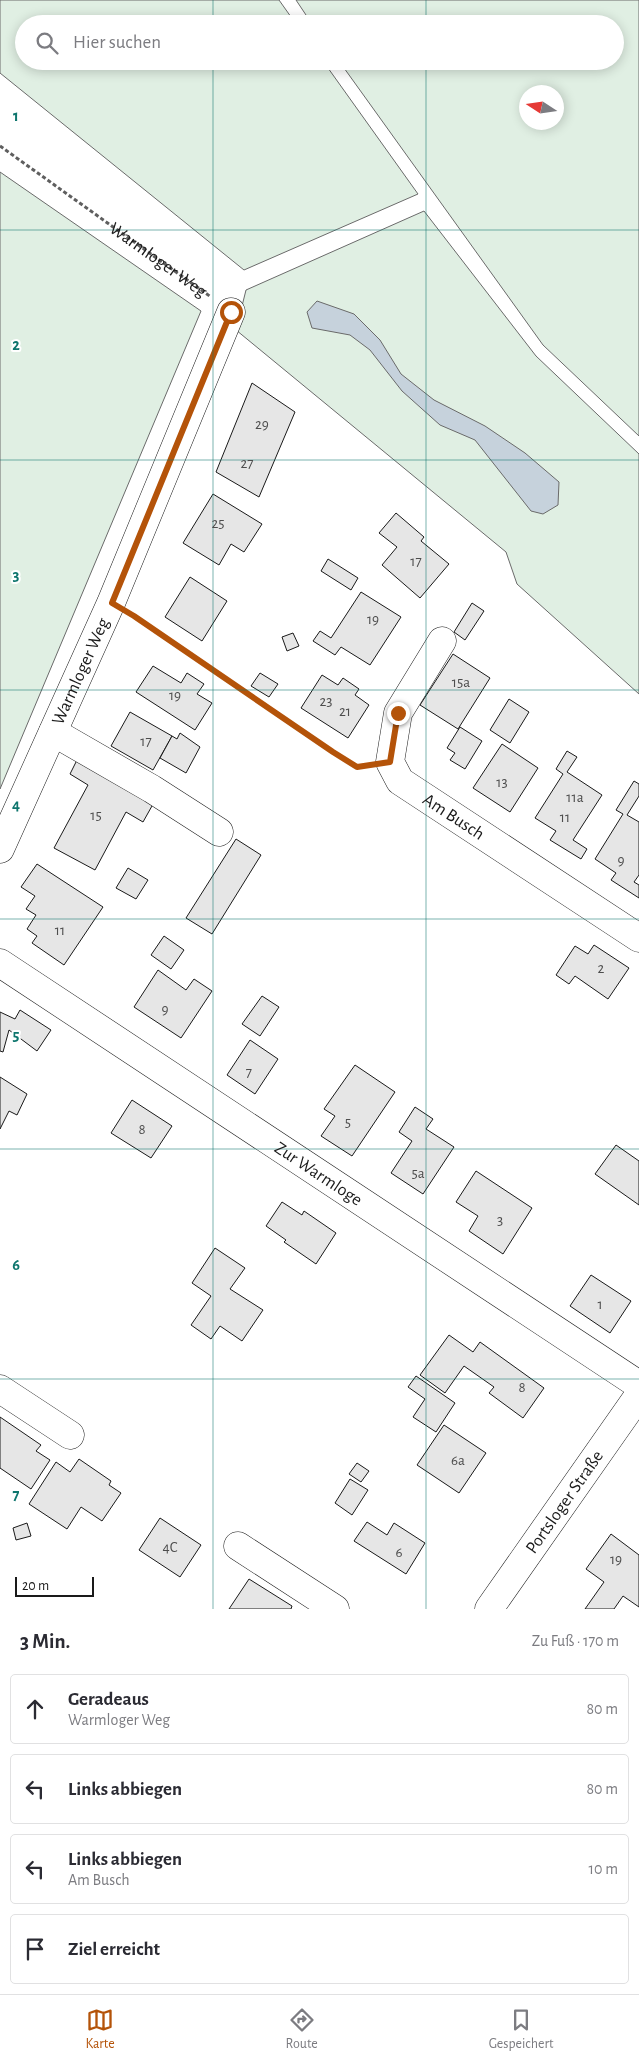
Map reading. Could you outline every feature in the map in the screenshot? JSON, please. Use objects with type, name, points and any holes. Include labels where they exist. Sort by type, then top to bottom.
[{"type":"street","name":"Warmloger Weg","points":[[0,849],[112,603],[231,312]]},
{"type":"street","points":[[390,762],[398,713],[442,641]]},
{"type":"street","points":[[53,732],[152,789],[219,832]]},
{"type":"street","name":"Am Busch","points":[[390,762],[400,780],[639,938]]},
{"type":"street","name":"Zur Warmloge","points":[[0,963],[638,1397]]},
{"type":"street","points":[[0,1389],[70,1435]]},
{"type":"street","name":"Portsloger Straße","points":[[489,1609],[638,1397]]},
{"type":"street","points":[[238,1546],[334,1609]]},
{"type":"path","name":"Warmloger Weg","points":[[0,146],[231,312]]},
{"type":"path","points":[[112,603],[357,767],[390,762]]},
{"type":"green space","points":[[0,0],[279,0],[290,15],[15,15],[15,70],[329,70],[418,194],[244,270],[0,73]]},
{"type":"green space","points":[[296,0],[639,0],[639,436],[543,345],[345,70],[624,70],[624,15],[306,15]]},
{"type":"green space","points":[[0,172],[201,311],[0,789]]},
{"type":"green space","points":[[424,211],[536,356],[639,454],[639,694],[517,584],[506,552],[236,330],[246,290]]},
{"type":"shaded area","points":[[317,301],[354,314],[380,340],[401,374],[434,400],[485,426],[525,453],[559,482],[558,505],[543,514],[531,511],[475,440],[440,425],[402,391],[370,350],[350,335],[312,328],[307,312]]},
{"type":"building","points":[[252,383],[295,412],[259,497],[216,472]]},
{"type":"building","points":[[213,494],[262,524],[244,552],[231,544],[219,565],[183,543]]},
{"type":"building","points":[[396,513],[424,537],[421,541],[449,564],[420,598],[382,565],[397,547],[379,533]]},
{"type":"building","points":[[328,559],[358,578],[351,590],[321,571]]},
{"type":"building","points":[[190,577],[227,601],[202,641],[165,617]]},
{"type":"building","points":[[361,592],[401,617],[370,665],[341,647],[335,655],[313,641],[320,631],[331,638]]},
{"type":"building","points":[[472,603],[484,611],[465,640],[454,632]]},
{"type":"building","points":[[293,633],[299,646],[287,651],[282,637]]},
{"type":"building","points":[[453,654],[490,678],[458,729],[420,705]]},
{"type":"building","points":[[153,666],[181,683],[187,673],[204,684],[197,694],[212,703],[195,730],[136,692]]},
{"type":"building","points":[[260,673],[278,684],[269,697],[251,686]]},
{"type":"building","points":[[322,675],[338,685],[343,678],[359,689],[355,695],[369,705],[348,738],[301,708]]},
{"type":"building","points":[[509,699],[529,712],[510,743],[490,730]]},
{"type":"building","points":[[130,712],[172,736],[153,770],[111,746]]},
{"type":"building","points":[[460,727],[482,741],[465,769],[450,760],[455,753],[447,748]]},
{"type":"building","points":[[180,733],[200,747],[186,773],[160,758],[172,736],[177,739]]},
{"type":"building","points":[[502,744],[538,768],[510,812],[473,788]]},
{"type":"building","points":[[567,751],[577,757],[567,772],[602,795],[573,840],[587,849],[581,859],[550,840],[556,831],[535,818],[563,774],[556,769]]},
{"type":"building","points":[[80,754],[157,797],[143,822],[126,812],[95,870],[54,848],[88,785],[70,774]]},
{"type":"building","points":[[634,781],[639,784],[639,796],[627,815],[639,822],[639,875],[634,882],[639,885],[639,898],[611,880],[616,873],[595,859],[623,814],[616,810]]},
{"type":"building","points":[[236,839],[261,855],[212,934],[186,918]]},
{"type":"building","points":[[37,864],[103,907],[64,965],[32,943],[37,936],[27,929],[36,915],[26,909],[35,896],[21,887]]},
{"type":"building","points":[[128,868],[148,880],[136,899],[116,888]]},
{"type":"building","points":[[164,936],[184,950],[171,969],[151,955]]},
{"type":"building","points":[[594,945],[629,968],[608,999],[575,976],[569,984],[556,975],[575,946],[588,954]]},
{"type":"building","points":[[158,970],[186,990],[194,979],[212,991],[181,1038],[134,1007]]},
{"type":"building","points":[[262,996],[279,1007],[260,1036],[242,1024]]},
{"type":"building","points":[[20,1010],[51,1030],[37,1051],[9,1030],[3,1052],[0,1051],[0,1012],[15,1019]]},
{"type":"building","points":[[250,1040],[278,1059],[255,1094],[227,1075]]},
{"type":"building","points":[[355,1065],[395,1092],[352,1156],[321,1136],[335,1116],[324,1109]]},
{"type":"building","points":[[0,1077],[27,1094],[17,1115],[9,1111],[0,1129]]},
{"type":"building","points":[[132,1100],[172,1126],[151,1158],[111,1133]]},
{"type":"building","points":[[415,1107],[433,1119],[426,1129],[454,1147],[423,1194],[391,1173],[412,1141],[399,1132]]},
{"type":"building","points":[[616,1145],[639,1161],[639,1205],[595,1174]]},
{"type":"building","points":[[476,1171],[532,1208],[503,1254],[469,1231],[478,1216],[456,1202]]},
{"type":"building","points":[[282,1202],[302,1215],[304,1211],[336,1233],[316,1264],[284,1242],[286,1240],[266,1226]]},
{"type":"building","points":[[215,1248],[245,1268],[230,1289],[263,1310],[242,1341],[220,1326],[211,1339],[191,1325],[211,1296],[192,1283]]},
{"type":"building","points":[[591,1275],[631,1301],[610,1333],[570,1306]]},
{"type":"building","points":[[449,1335],[473,1352],[480,1342],[544,1388],[523,1418],[489,1393],[494,1387],[464,1366],[445,1393],[420,1375]]},
{"type":"building","points":[[416,1376],[455,1403],[436,1432],[413,1417],[425,1399],[408,1387]]},
{"type":"building","points":[[0,1417],[41,1445],[36,1451],[50,1460],[31,1489],[0,1468]]},
{"type":"building","points":[[444,1425],[486,1453],[459,1493],[417,1465]]},
{"type":"building","points":[[79,1459],[111,1481],[109,1485],[121,1493],[102,1521],[81,1507],[67,1529],[29,1504],[56,1462],[70,1472]]},
{"type":"building","points":[[357,1463],[369,1471],[361,1482],[349,1474]]},
{"type":"building","points":[[350,1479],[368,1490],[352,1515],[335,1503]]},
{"type":"building","points":[[160,1518],[201,1545],[180,1577],[139,1550]]},
{"type":"building","points":[[367,1522],[387,1535],[394,1523],[425,1543],[406,1574],[354,1541]]},
{"type":"building","points":[[27,1523],[31,1536],[16,1540],[13,1528]]},
{"type":"building","points":[[611,1534],[639,1555],[639,1607],[623,1596],[614,1609],[585,1609],[604,1582],[586,1569]]},
{"type":"building","points":[[249,1579],[292,1606],[291,1609],[229,1609]]},
{"type":"route","points":[[231,312],[112,603],[357,767],[390,762],[398,713]]}]
